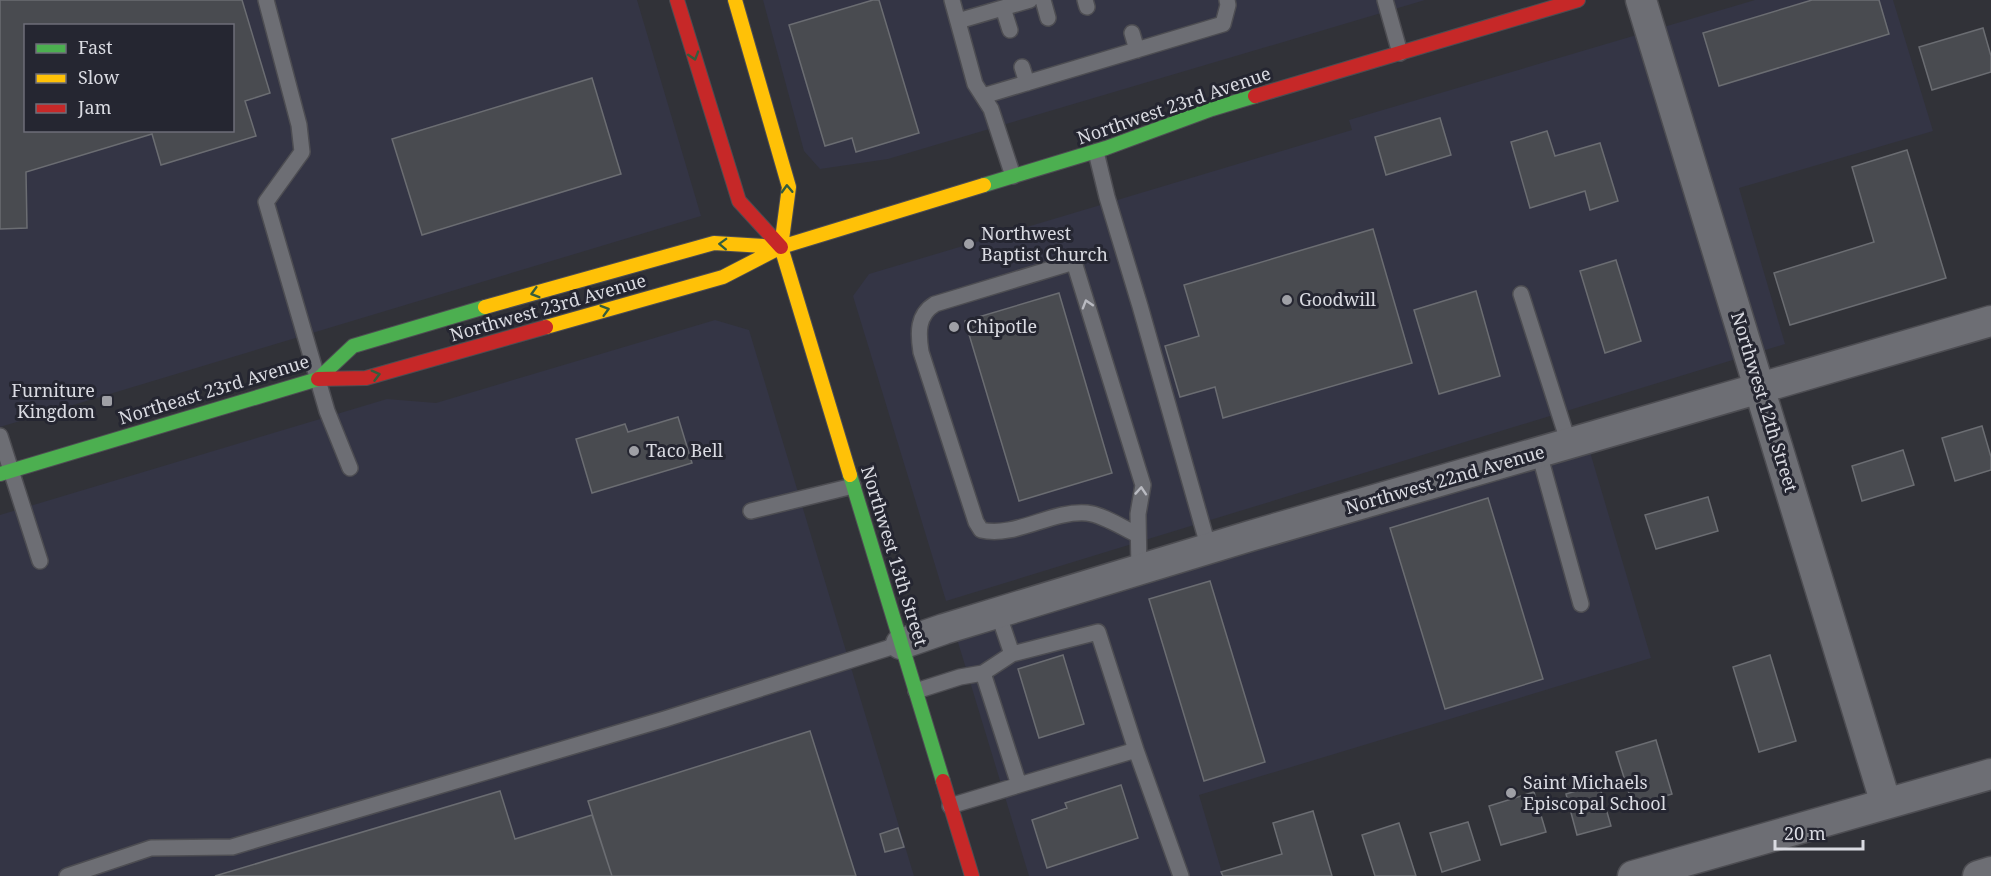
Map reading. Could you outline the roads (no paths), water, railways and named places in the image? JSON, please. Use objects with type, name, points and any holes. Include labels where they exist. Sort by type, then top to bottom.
[{"type":"main road","name":"Northwest 13th Street","points":[[677,0],[738,201],[781,247]]},
{"type":"main road","name":"Northwest 13th Street","points":[[735,0],[789,187],[781,247],[972,876]]},
{"type":"main road","name":"Northwest 23rd Avenue","points":[[318,379],[366,378],[723,277],[781,247],[1096,152],[1212,109],[1578,0]]},
{"type":"main road","name":"Northwest 23rd Avenue","points":[[430,323],[714,243],[781,247]]},
{"type":"main road","name":"Northeast 23rd Avenue","points":[[5,472],[318,379],[353,346],[430,323]]},
{"type":"street","name":"Northwest 12th Street","points":[[1641,0],[1886,804]]},
{"type":"street","name":"Northwest 22nd Avenue","points":[[901,644],[1209,549],[1991,321]]},
{"type":"street","points":[[1633,876],[1991,774]]},
{"type":"street","points":[[1978,876],[1991,872]]},
{"type":"lane","points":[[266,0],[299,125],[302,153],[266,202],[327,411],[350,468]]},
{"type":"lane","points":[[952,0],[975,84],[991,109],[1013,176]]},
{"type":"lane","points":[[957,21],[1030,0]]},
{"type":"lane","points":[[1043,0],[1048,18]]},
{"type":"lane","points":[[983,96],[1223,24],[1228,5],[1227,0]]},
{"type":"lane","points":[[1385,0],[1400,53]]},
{"type":"lane","points":[[1003,8],[1010,30]]},
{"type":"lane","points":[[1168,23],[1172,39]]},
{"type":"lane","points":[[1132,33],[1137,50]]},
{"type":"lane","points":[[1099,45],[1103,60]]},
{"type":"lane","points":[[1059,56],[1064,72]]},
{"type":"lane","points":[[1022,67],[1027,83]]},
{"type":"lane","points":[[1096,152],[1209,549]]},
{"type":"lane","points":[[1138,535],[1089,513],[1069,513],[1005,531],[981,530],[976,522],[921,352],[919,336],[922,316],[928,308],[1074,262],[1143,485],[1138,514],[1139,570]]},
{"type":"lane","points":[[1521,294],[1569,444]]},
{"type":"lane","points":[[0,435],[5,472],[40,561]]},
{"type":"lane","points":[[1539,453],[1581,604]]},
{"type":"lane","points":[[751,511],[853,486]]},
{"type":"lane","points":[[998,613],[1012,654]]},
{"type":"lane","points":[[916,691],[960,677],[983,673],[1012,654],[1098,632],[1177,875]]},
{"type":"lane","points":[[67,876],[151,848],[232,847],[665,719],[901,644]]},
{"type":"lane","points":[[983,673],[1019,785]]},
{"type":"lane","points":[[950,806],[1136,750]]},
{"type":"place","name":"Northwest Baptist Church","points":[[969,244]]},
{"type":"place","name":"Goodwill","points":[[1287,300]]},
{"type":"place","name":"Chipotle","points":[[954,327]]},
{"type":"place","name":"Furniture Kingdom","points":[[107,401]]},
{"type":"place","name":"Taco Bell","points":[[634,451]]},
{"type":"place","name":"Saint Michaels Episcopal School","points":[[1511,793]]}]
